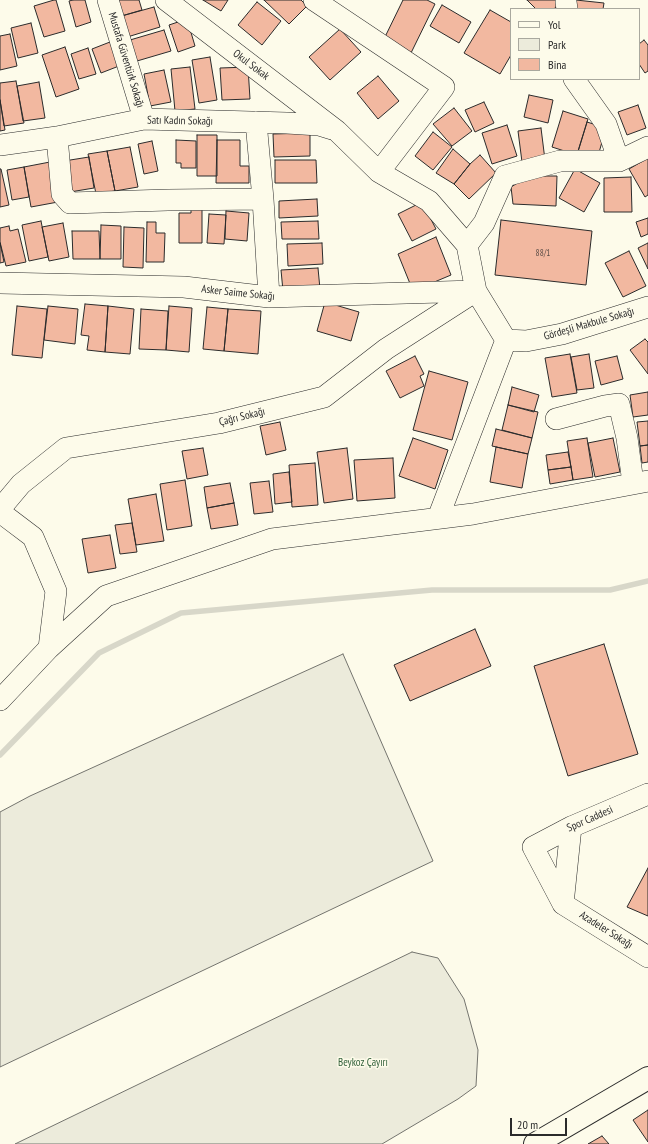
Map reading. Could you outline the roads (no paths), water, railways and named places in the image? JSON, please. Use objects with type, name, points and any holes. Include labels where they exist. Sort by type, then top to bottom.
[{"type":"main road","points":[[535,1144],[648,1078]]},
{"type":"street","name":"Mustafa Güventürk Sokağı","points":[[108,0],[144,119]]},
{"type":"street","name":"Okul Sokak","points":[[166,0],[337,131],[379,172],[429,201],[468,245]]},
{"type":"street","points":[[314,0],[444,87],[379,172]]},
{"type":"street","points":[[575,80],[606,124],[619,161]]},
{"type":"street","name":"Satı Kadın Sokağı","points":[[0,145],[57,137],[144,119],[319,125],[337,131]]},
{"type":"street","points":[[256,122],[263,199],[268,297]]},
{"type":"street","points":[[57,137],[62,194],[70,203],[263,199]]},
{"type":"street","points":[[438,518],[506,340],[476,291],[468,245],[484,223],[505,176],[560,161],[619,161],[648,147]]},
{"type":"street","name":"Asker Saime Sokağı","points":[[0,283],[184,287],[268,297],[476,291]]},
{"type":"street","name":"Çağrı Sokağı","points":[[0,508],[21,484],[66,448],[219,423],[324,397],[386,349],[476,291]]},
{"type":"street","name":"Gördeşli Makbule Sokağı","points":[[506,340],[526,340],[562,334],[648,307]]},
{"type":"street","points":[[0,700],[49,648],[106,596],[272,539],[473,514],[641,482],[627,438],[619,404],[605,406],[556,419]]},
{"type":"street","points":[[0,512],[33,537],[56,591],[49,648]]},
{"type":"street","name":"Spor Caddesi","points":[[563,904],[533,847],[571,827],[648,794]]},
{"type":"street","points":[[563,904],[571,827]]},
{"type":"street","name":"Azadeler Sokağı","points":[[563,904],[648,957]]},
{"type":"waterway","points":[[0,755],[99,653],[181,613],[432,590],[610,590],[648,581]]},
{"type":"park label","name":"Beykoz Çayırı","points":[[363,1063]]}]
